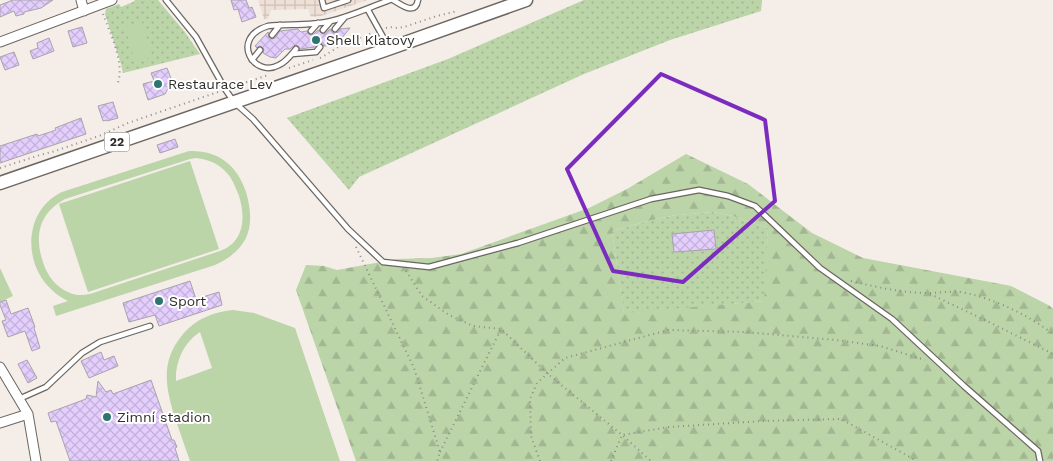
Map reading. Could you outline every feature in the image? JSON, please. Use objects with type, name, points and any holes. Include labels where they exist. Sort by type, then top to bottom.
[{"type":"main road","name":"22","points":[[0,182],[526,0]]},
{"type":"street","points":[[81,0],[84,11]]},
{"type":"street","points":[[0,42],[112,0]]},
{"type":"street","points":[[0,367],[28,414],[36,461]]},
{"type":"street","points":[[0,423],[28,414]]},
{"type":"lane","points":[[166,0],[196,37],[225,90],[234,102],[254,119],[348,229],[383,262],[429,267],[518,243],[651,199],[699,190],[728,196],[755,206],[820,268],[892,319],[1038,451],[1040,461]]},
{"type":"lane","points":[[322,0],[324,8],[348,0]]},
{"type":"lane","points":[[296,49],[278,66],[260,66],[252,60],[248,50],[248,42],[258,29],[268,26],[330,21],[368,10],[392,0],[403,6],[414,8],[418,4],[418,0]]},
{"type":"lane","points":[[368,10],[380,30],[388,49]]},
{"type":"lane","points":[[335,29],[345,17]]},
{"type":"lane","points":[[323,30],[330,21]]},
{"type":"lane","points":[[311,31],[318,23]]},
{"type":"lane","points":[[272,35],[280,25]]},
{"type":"lane","points":[[292,54],[316,52],[320,47]]},
{"type":"lane","points":[[304,53],[308,48]]},
{"type":"lane","points":[[252,60],[260,50]]},
{"type":"lane","points":[[19,399],[46,387],[82,353],[100,342],[150,326]]},
{"type":"path","points":[[100,5],[120,67],[118,85]]},
{"type":"path","points":[[284,70],[324,56],[338,47],[380,30],[390,27],[404,27],[437,16],[464,10]]},
{"type":"path","points":[[384,23],[390,27]]},
{"type":"path","points":[[0,168],[99,136],[128,123],[267,75]]},
{"type":"path","points":[[356,247],[414,368],[440,452]]},
{"type":"path","points":[[401,264],[422,296],[449,315],[473,326],[501,329],[548,374],[622,435],[650,461]]},
{"type":"path","points":[[832,276],[875,286],[928,293],[965,293],[990,300],[1020,313],[1053,334]]},
{"type":"path","points":[[928,293],[1053,354]]},
{"type":"path","points":[[437,461],[501,329]]},
{"type":"path","points":[[540,461],[531,436],[530,399],[537,383],[565,358],[668,330],[794,335],[880,346],[943,367]]},
{"type":"path","points":[[622,435],[669,427],[763,421],[841,420],[917,461]]},
{"type":"path","points":[[611,461],[622,435]]},
{"type":"highlighted area","points":[[661,74],[765,120],[775,201],[683,282],[613,271],[567,169]]},
{"type":"shaded area","points":[[258,0],[368,0],[321,16],[311,17],[308,9],[271,10],[268,19],[264,19]]},
{"type":"green space","points":[[134,0],[158,0],[200,54],[123,73],[105,14],[106,9],[119,4],[121,7]]},
{"type":"green space","points":[[584,0],[762,0],[761,11],[670,40],[584,74],[359,177],[349,190],[287,118],[448,59]]},
{"type":"green space","points":[[142,22],[153,57],[135,62],[125,27]]},
{"type":"green space","points":[[189,151],[199,151],[217,156],[232,167],[237,174],[246,192],[250,226],[247,236],[236,252],[215,265],[56,316],[53,306],[68,301],[54,292],[42,279],[32,252],[32,238],[34,224],[40,211],[49,200],[62,192]],"holes":[[[196,158],[207,160],[221,167],[235,185],[241,204],[242,221],[241,228],[234,242],[220,251],[90,294],[73,294],[65,291],[53,281],[43,262],[39,243],[41,226],[49,211],[65,199]]]},
{"type":"green space","points":[[686,154],[748,184],[812,233],[863,258],[1011,286],[1050,306],[1053,309],[1053,461],[356,461],[296,290],[306,265],[324,266],[337,270],[397,259],[432,258],[461,254],[589,208],[627,189]],"holes":[[[713,212],[733,216],[768,228],[764,301],[624,313],[612,231],[676,215]]]},
{"type":"green space","points":[[190,161],[219,249],[88,292],[59,204]]},
{"type":"green space","points":[[713,212],[733,216],[768,228],[765,301],[624,314],[612,231],[676,215]]},
{"type":"green space","points":[[0,268],[13,296],[0,302]]},
{"type":"green space","points":[[226,311],[254,313],[295,328],[340,461],[190,461],[167,387],[170,355],[183,334],[193,324],[205,317]],"holes":[[[200,332],[212,368],[176,381],[177,367],[182,353],[189,341]]]},
{"type":"building","points":[[13,0],[53,0],[41,8],[24,12],[24,14],[16,16],[14,11],[0,17],[0,5]]},
{"type":"building","points":[[231,0],[246,0],[249,8],[252,7],[256,17],[242,22],[238,9],[234,10]]},
{"type":"building","points":[[82,27],[87,43],[73,47],[68,31]]},
{"type":"building","points":[[350,28],[336,45],[324,46],[320,43],[315,47],[300,49],[295,45],[290,49],[285,49],[276,58],[263,53],[264,49],[262,47],[259,46],[257,48],[255,46],[268,32],[268,37],[272,39],[280,31],[298,29],[301,32],[307,31],[311,35],[319,30],[324,34],[331,29],[335,33],[340,29]]},
{"type":"building","points":[[49,38],[54,51],[33,59],[30,51],[38,48],[37,43]]},
{"type":"building","points":[[14,52],[19,65],[5,70],[0,57]]},
{"type":"building","name":"Restaurace Lev","points":[[167,68],[172,81],[165,94],[148,100],[143,84],[154,81],[151,73]]},
{"type":"building","points":[[113,102],[118,118],[103,121],[98,106]]},
{"type":"building","points":[[81,118],[86,134],[0,163],[0,146],[56,130],[55,128]]},
{"type":"building","points":[[175,139],[178,147],[160,153],[157,145]]},
{"type":"building","points":[[714,230],[716,249],[674,252],[672,234]]},
{"type":"building","points":[[190,281],[196,299],[219,292],[222,305],[159,326],[155,315],[129,322],[123,303]]},
{"type":"building","points":[[6,300],[11,314],[28,308],[40,348],[32,351],[25,331],[8,337],[2,321],[6,320],[0,305],[0,302]]},
{"type":"building","points":[[101,352],[104,360],[114,356],[118,366],[89,378],[81,361]]},
{"type":"building","points":[[27,360],[37,378],[28,383],[18,364]]},
{"type":"building","name":"Zimní stadion","points":[[151,380],[172,440],[174,440],[177,447],[175,448],[179,461],[70,461],[56,421],[51,422],[48,413],[86,399],[87,395],[96,397],[98,381],[106,392],[111,390],[113,394]]},
{"type":"place","name":"Shell Klatovy","points":[[316,40]]},
{"type":"place","name":"Restaurace Lev","points":[[158,84]]},
{"type":"place","name":"Sport","points":[[159,301]]},
{"type":"place","name":"Zimní stadion","points":[[107,417]]}]
